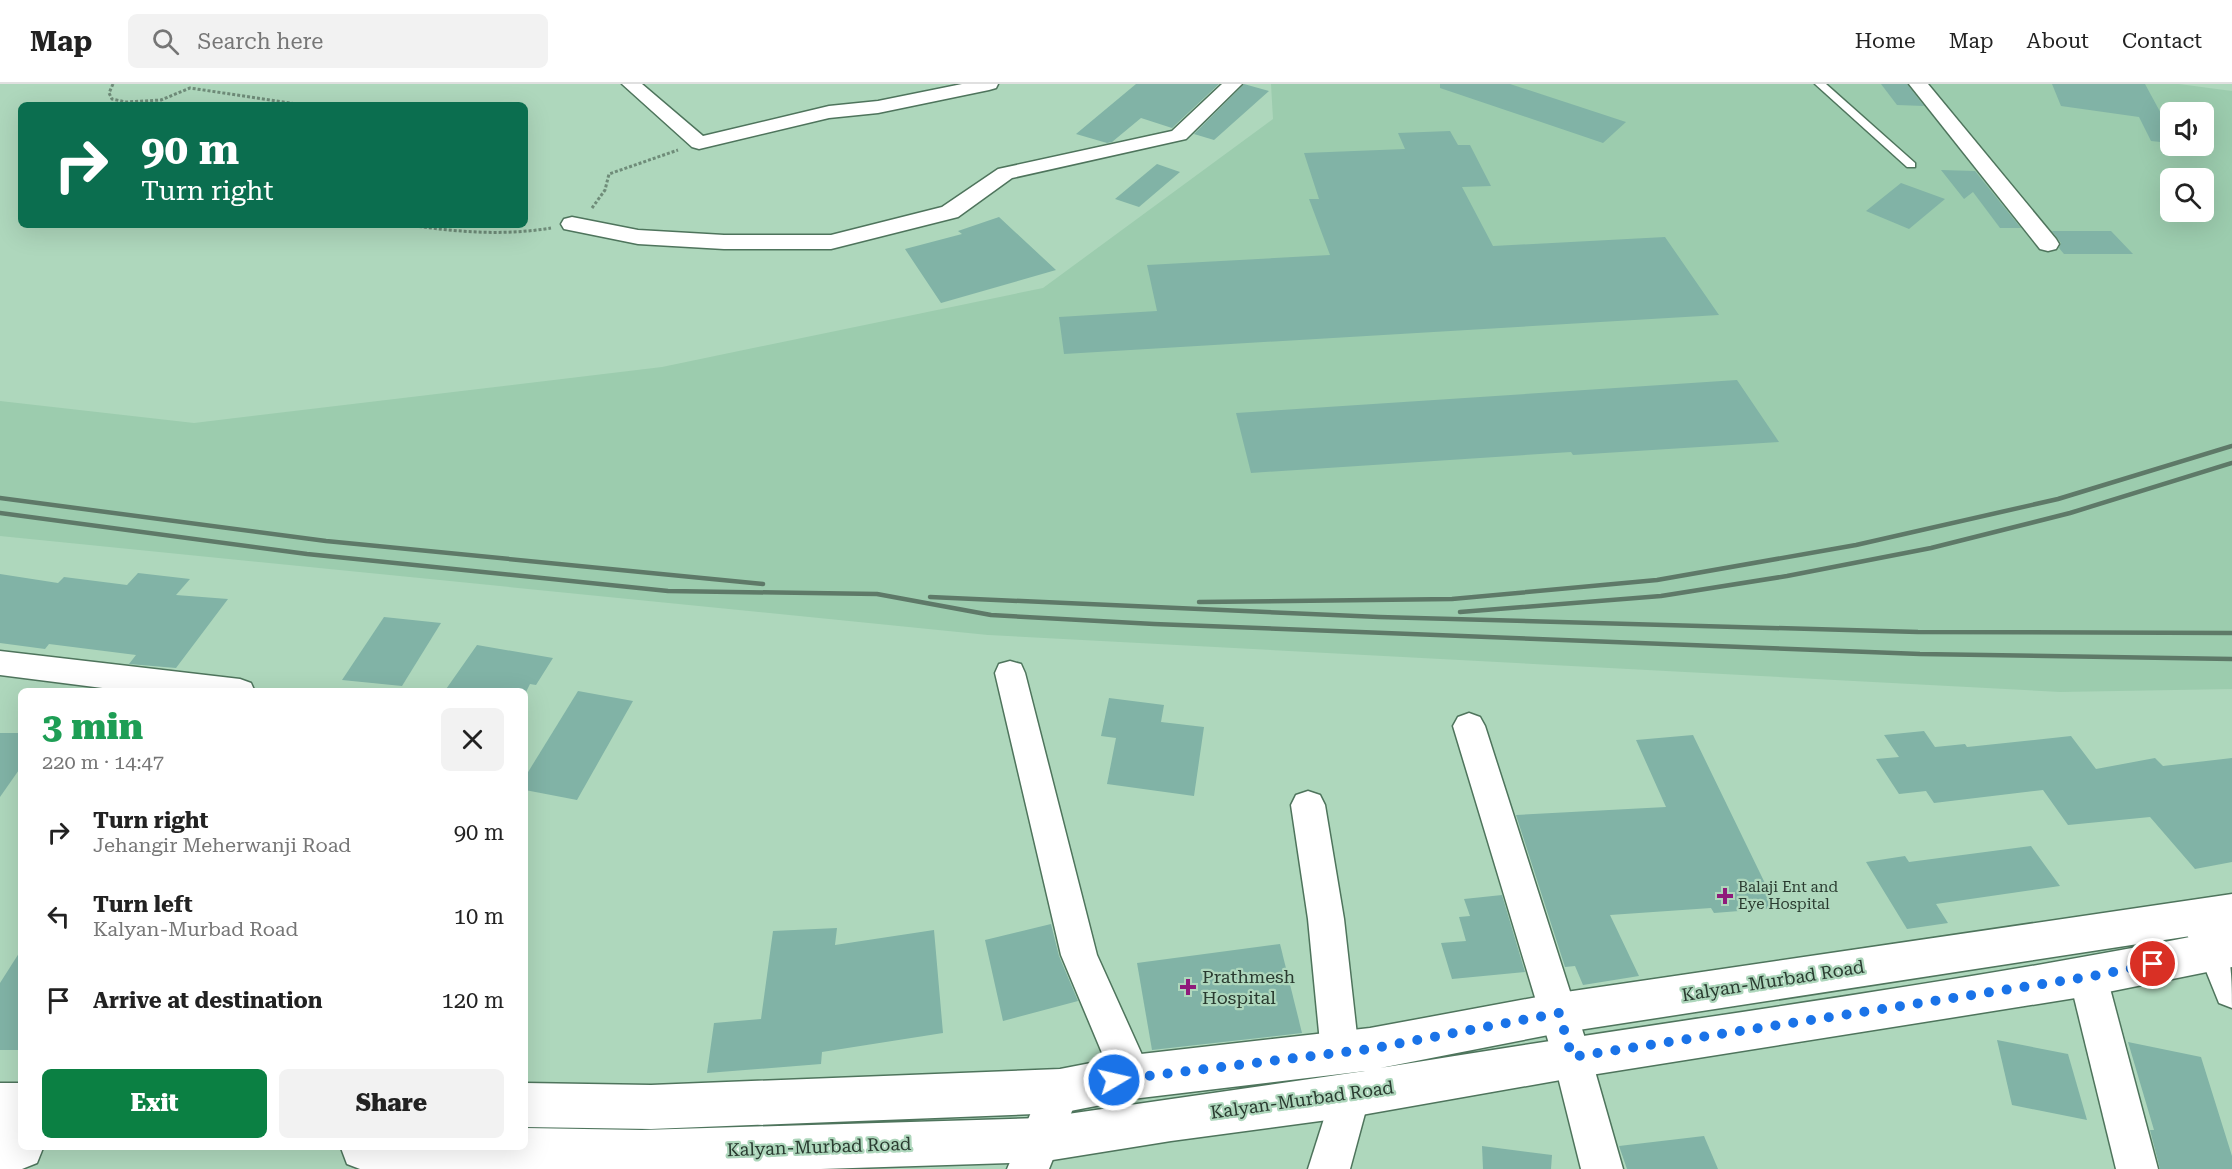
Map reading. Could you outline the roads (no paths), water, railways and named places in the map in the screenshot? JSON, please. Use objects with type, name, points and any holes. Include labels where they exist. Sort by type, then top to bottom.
[{"type":"main road","name":"Kalyan-Murbad Road","points":[[528,1105],[651,1107],[1060,1091],[1132,1077],[1340,1053],[1559,1013],[2232,912]]},
{"type":"main road","name":"Kalyan-Murbad Road","points":[[382,1150],[467,1159],[642,1152],[747,1159],[1034,1154],[1171,1119],[1350,1095],[1572,1057],[2088,977],[2225,950]]},
{"type":"main road","points":[[0,1105],[18,1105]]},
{"type":"main road","points":[[0,1148],[18,1147]]},
{"type":"street","points":[[631,84],[699,143],[829,112],[878,107],[989,84]]},
{"type":"street","points":[[572,224],[638,237],[724,242],[831,242],[950,212],[1005,173],[1179,135],[1233,84]]},
{"type":"street","points":[[1918,84],[2049,244]]},
{"type":"street","points":[[0,663],[207,688]]},
{"type":"street","points":[[1010,673],[1079,955],[1132,1077]]},
{"type":"street","points":[[1468,726],[1559,1013],[1602,1169]]},
{"type":"street","points":[[1308,805],[1322,889],[1340,1053]]},
{"type":"street","points":[[2192,918],[2225,950],[2232,990]]},
{"type":"street","points":[[2088,977],[2137,1169]]},
{"type":"street","points":[[1034,1154],[1060,1091]]},
{"type":"street","points":[[1329,1169],[1350,1095]]},
{"type":"lane","points":[[1820,84],[1911,165]]},
{"type":"railway","points":[[1199,602],[1452,599],[1657,580],[1856,545],[2058,499],[2232,446]]},
{"type":"railway","points":[[1460,612],[1661,596],[1787,576],[1931,548],[2070,513],[2232,463]]},
{"type":"railway","points":[[0,498],[326,541],[763,584]]},
{"type":"railway","points":[[0,513],[307,554],[668,591],[877,594],[991,615],[1154,624],[1920,654],[2232,659]]},
{"type":"railway","points":[[930,597],[1379,617],[1918,632],[2232,633]]},
{"type":"place","name":"Balaji Ent and Eye Hospital","points":[[1725,896]]},
{"type":"place","name":"Prathmesh Hospital","points":[[1188,987]]}]
